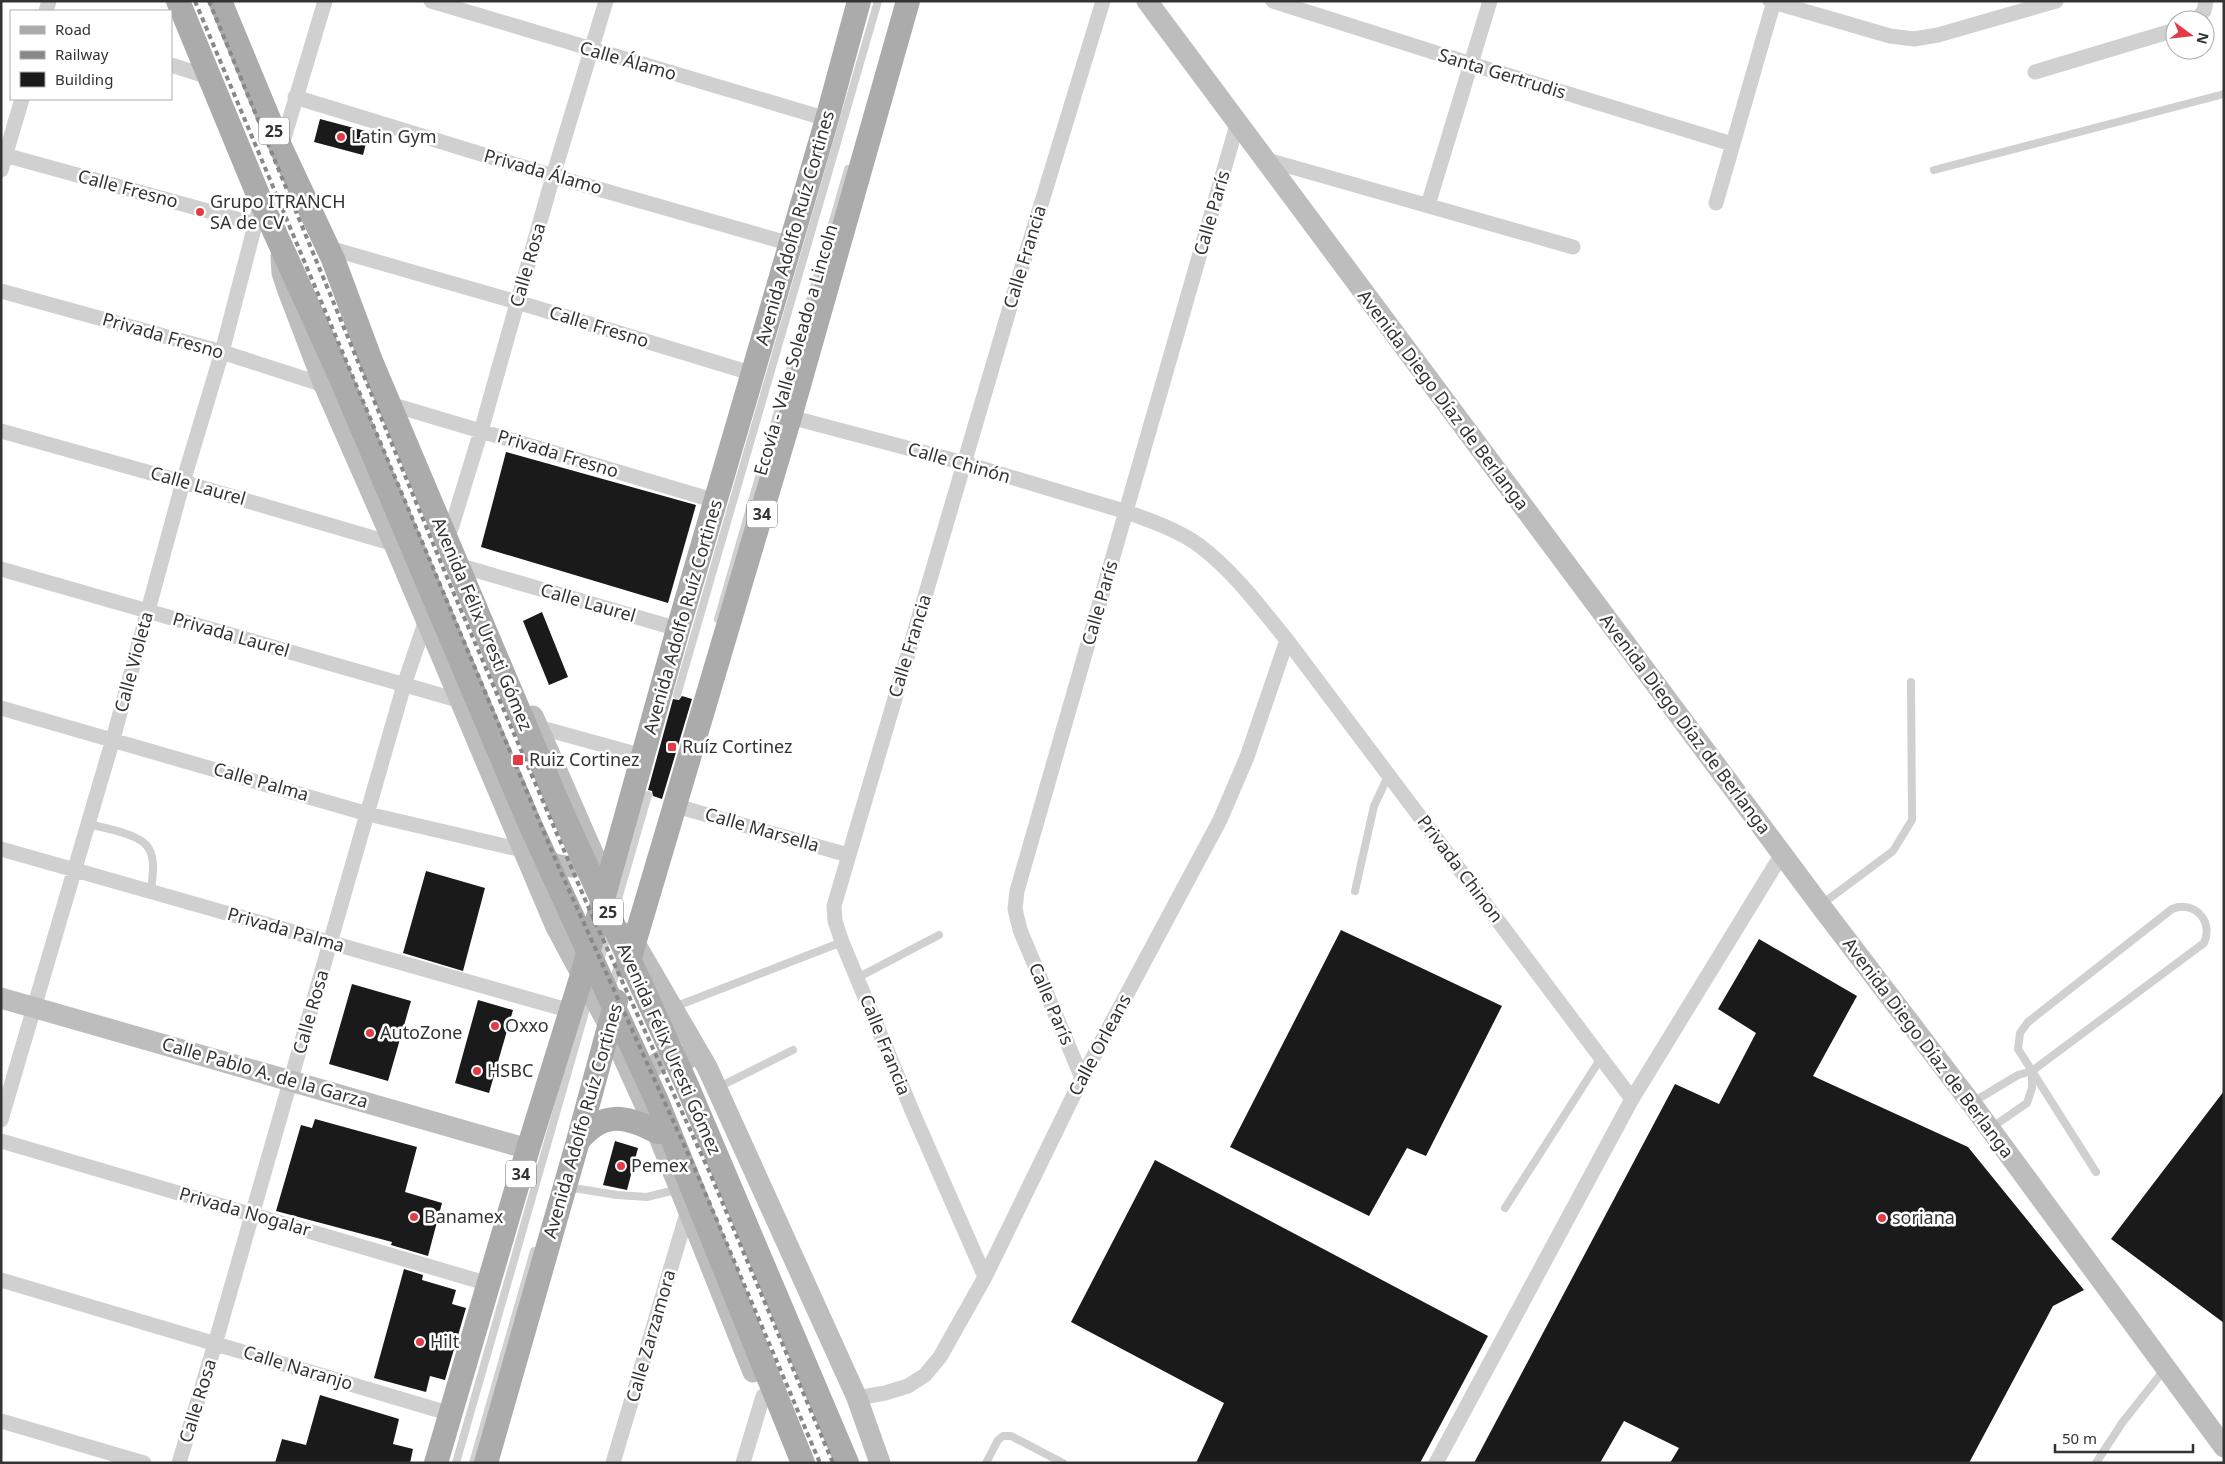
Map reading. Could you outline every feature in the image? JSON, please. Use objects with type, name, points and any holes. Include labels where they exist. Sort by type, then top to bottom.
[{"type":"main road","name":"Avenida Félix Uresti Gómez","points":[[178,1],[209,77],[258,213],[281,247],[332,380],[529,822],[657,1101],[803,1463]]},
{"type":"main road","name":"Avenida Félix Uresti Gómez","points":[[220,1],[281,148],[331,253],[370,361],[560,808],[685,1081],[847,1463]]},
{"type":"main road","name":"Avenida Adolfo Ruíz Cortines","points":[[436,1463],[528,1149],[571,1011],[587,983],[620,898],[643,756],[678,629],[827,119],[859,1]]},
{"type":"main road","name":"Avenida Adolfo Ruíz Cortines","points":[[486,1463],[578,1141],[604,1021],[676,806],[790,418],[908,1]]},
{"type":"main road","points":[[578,1141],[596,1124],[620,1118],[632,1120],[657,1132]]},
{"type":"street","points":[[281,148],[325,1]]},
{"type":"street","name":"Calle Álamo","points":[[431,1],[592,51],[827,119]]},
{"type":"street","name":"Calle Rosa","points":[[451,528],[606,1]]},
{"type":"street","name":"Calle Francia","points":[[985,1278],[913,1113],[842,942],[835,921],[834,906],[964,463],[1103,1]]},
{"type":"street","name":"Avenida Diego Díaz de Berlanga","points":[[1147,1],[1820,905],[1971,1103],[2224,1447]]},
{"type":"street","name":"Santa Gertrudis","points":[[1273,1],[1732,144]]},
{"type":"street","points":[[1428,205],[1490,1]]},
{"type":"street","points":[[1716,203],[1773,2],[1890,36],[1914,39],[1953,31],[2056,1]]},
{"type":"street","points":[[2035,72],[2165,33]]},
{"type":"street","points":[[172,65],[209,77]]},
{"type":"street","name":"Privada Álamo","points":[[295,97],[553,176],[791,244]]},
{"type":"street","points":[[3,160],[22,100]]},
{"type":"street","name":"Calle París","points":[[1082,1078],[1020,930],[1015,909],[1017,891],[1238,121]]},
{"type":"street","name":"Calle Fresno","points":[[3,160],[258,213]]},
{"type":"street","points":[[1264,160],[1573,247]]},
{"type":"street","name":"Calle Violeta","points":[[1,1120],[113,739],[222,352],[258,213]]},
{"type":"street","points":[[331,253],[356,287],[400,406],[451,528],[588,842],[620,898],[631,938],[707,1067],[717,1088],[857,1398],[880,1463]]},
{"type":"street","name":"Calle Fresno","points":[[331,253],[517,302],[754,374]]},
{"type":"street","name":"Privada Fresno","points":[[1,291],[222,352],[332,380]]},
{"type":"street","points":[[332,380],[394,544],[522,850],[555,925],[587,983],[657,1132],[790,1463]]},
{"type":"street","name":"Privada Fresno","points":[[400,406],[716,501]]},
{"type":"street","name":"Calle Chinón","points":[[790,418],[964,463],[1127,512],[1167,528],[1199,545],[1219,561],[1287,640]]},
{"type":"street","name":"Calle Laurel","points":[[1,431],[184,482],[394,544]]},
{"type":"street","name":"Calle Laurel","points":[[468,568],[678,629]]},
{"type":"street","name":"Privada Laurel","points":[[1,569],[461,701]]},
{"type":"street","name":"Calle Rosa","points":[[178,1463],[215,1344],[292,1080],[404,685],[426,620]]},
{"type":"street","name":"Privada Chinon","points":[[1287,640],[1632,1099]]},
{"type":"street","name":"Calle Orleans","points":[[857,1398],[885,1393],[908,1386],[925,1376],[940,1357],[985,1278],[1082,1078],[1220,820],[1247,757],[1287,640]]},
{"type":"street","name":"Calle Palma","points":[[1,708],[368,814],[522,850]]},
{"type":"street","points":[[538,727],[643,756]]},
{"type":"street","name":"Calle Marsella","points":[[676,806],[848,855]]},
{"type":"street","points":[[522,850],[548,862],[572,866],[584,857],[588,842]]},
{"type":"street","name":"Privada Palma","points":[[1,849],[571,1011]]},
{"type":"street","points":[[1436,1463],[1632,1099],[1782,854]]},
{"type":"street","name":"Calle Pablo A. de la Garza","points":[[1,998],[528,1149]]},
{"type":"street","points":[[638,1089],[642,1078],[650,1068],[666,1059],[685,1057],[697,1060],[707,1067]]},
{"type":"street","name":"Privada Nogalar","points":[[1,1141],[489,1284]]},
{"type":"street","name":"Calle Zarzamora","points":[[614,1463],[688,1210]]},
{"type":"street","name":"Calle Naranjo","points":[[1,1280],[451,1414]]},
{"type":"street","points":[[743,1463],[763,1396]]},
{"type":"street","points":[[1,1421],[144,1463]]},
{"type":"street","points":[[2219,1463],[2224,1456]]},
{"type":"lane","points":[[677,695],[878,1]]},
{"type":"lane","points":[[1934,170],[2224,94]]},
{"type":"lane","name":"Ecovía - Valle Soleado a Lincoln","points":[[717,623],[850,164]]},
{"type":"lane","points":[[1820,905],[1894,851],[1912,820],[1911,682]]},
{"type":"lane","points":[[1355,891],[1374,806],[1389,774]]},
{"type":"lane","points":[[620,898],[648,795]]},
{"type":"lane","points":[[88,824],[136,837],[149,848],[153,868],[151,892]]},
{"type":"lane","points":[[1971,1103],[2018,1075],[2032,1071],[2204,943],[2208,932],[2207,926],[2190,906],[2181,905],[2172,909],[2028,1022],[2020,1032],[2018,1049],[2032,1071],[2096,1172]]},
{"type":"lane","points":[[857,978],[939,935]]},
{"type":"lane","points":[[672,1008],[842,942]]},
{"type":"lane","points":[[456,1463],[587,983]]},
{"type":"lane","points":[[717,1088],[793,1050]]},
{"type":"lane","points":[[1504,1208],[1601,1058]]},
{"type":"lane","points":[[1990,1129],[2027,1103],[2032,1088],[2032,1071]]},
{"type":"lane","points":[[565,1187],[617,1195],[647,1197],[680,1189]]},
{"type":"lane","points":[[473,1463],[536,1243]]},
{"type":"lane","points":[[2096,1463],[2122,1423],[2165,1368]]},
{"type":"lane","points":[[986,1463],[998,1440],[1003,1436],[1011,1436],[1063,1463]]},
{"type":"building","name":"Latin Gym","points":[[320,119],[369,132],[363,155],[314,142]]},
{"type":"building","points":[[506,452],[696,505],[668,603],[481,547]]},
{"type":"building","points":[[542,612],[568,677],[549,685],[523,621]]},
{"type":"building","name":"Ruíz Cortinez","points":[[682,696],[692,699],[662,799],[653,796],[652,791],[648,790],[673,699],[679,700]]},
{"type":"building","points":[[426,871],[485,888],[463,971],[403,953]]},
{"type":"building","points":[[1341,930],[1502,1006],[1426,1156],[1407,1148],[1369,1216],[1230,1147]]},
{"type":"building","name":"soriana","points":[[1759,939],[1857,996],[1813,1076],[1968,1147],[2084,1290],[2053,1306],[1969,1463],[1670,1463],[1679,1448],[1624,1421],[1600,1463],[1474,1463],[1675,1084],[1719,1104],[1756,1033],[1718,1009]]},
{"type":"building","name":"AutoZone","points":[[352,984],[411,1001],[388,1081],[329,1064]]},
{"type":"building","points":[[478,1000],[513,1010],[489,1093],[455,1083]]},
{"type":"building","points":[[2224,1091],[2224,1323],[2111,1239]]},
{"type":"building","points":[[315,1119],[417,1147],[405,1192],[442,1203],[428,1256],[391,1245],[392,1242],[276,1211],[301,1125],[312,1128]]},
{"type":"building","name":"Pemex","points":[[615,1141],[638,1148],[627,1190],[603,1185]]},
{"type":"building","points":[[1155,1160],[1488,1336],[1420,1463],[1196,1463],[1224,1403],[1071,1322]]},
{"type":"building","name":"Hilt","points":[[404,1269],[423,1275],[422,1280],[456,1290],[452,1304],[466,1308],[445,1380],[430,1376],[426,1392],[374,1378]]},
{"type":"building","points":[[320,1395],[399,1419],[393,1444],[413,1449],[410,1463],[275,1463],[282,1439],[306,1445]]},
{"type":"railway","points":[[195,1],[559,868],[698,1176],[820,1463]]},
{"type":"railway","points":[[209,1],[449,582],[590,911],[709,1171],[833,1463]]},
{"type":"place","name":"Latin Gym","points":[[341,137]]},
{"type":"place","name":"Grupo ITRANCH SA de CV","points":[[200,212]]},
{"type":"place","name":"Ruíz Cortinez","points":[[672,747]]},
{"type":"place","name":"Ruiz Cortinez","points":[[518,760]]},
{"type":"place","name":"Oxxo","points":[[495,1026]]},
{"type":"place","name":"AutoZone","points":[[370,1033]]},
{"type":"place","name":"HSBC","points":[[477,1071]]},
{"type":"place","name":"Pemex","points":[[621,1166]]},
{"type":"place","name":"Banamex","points":[[414,1217]]},
{"type":"place","name":"soriana","points":[[1882,1218]]},
{"type":"place","name":"Hilt","points":[[420,1342]]}]
